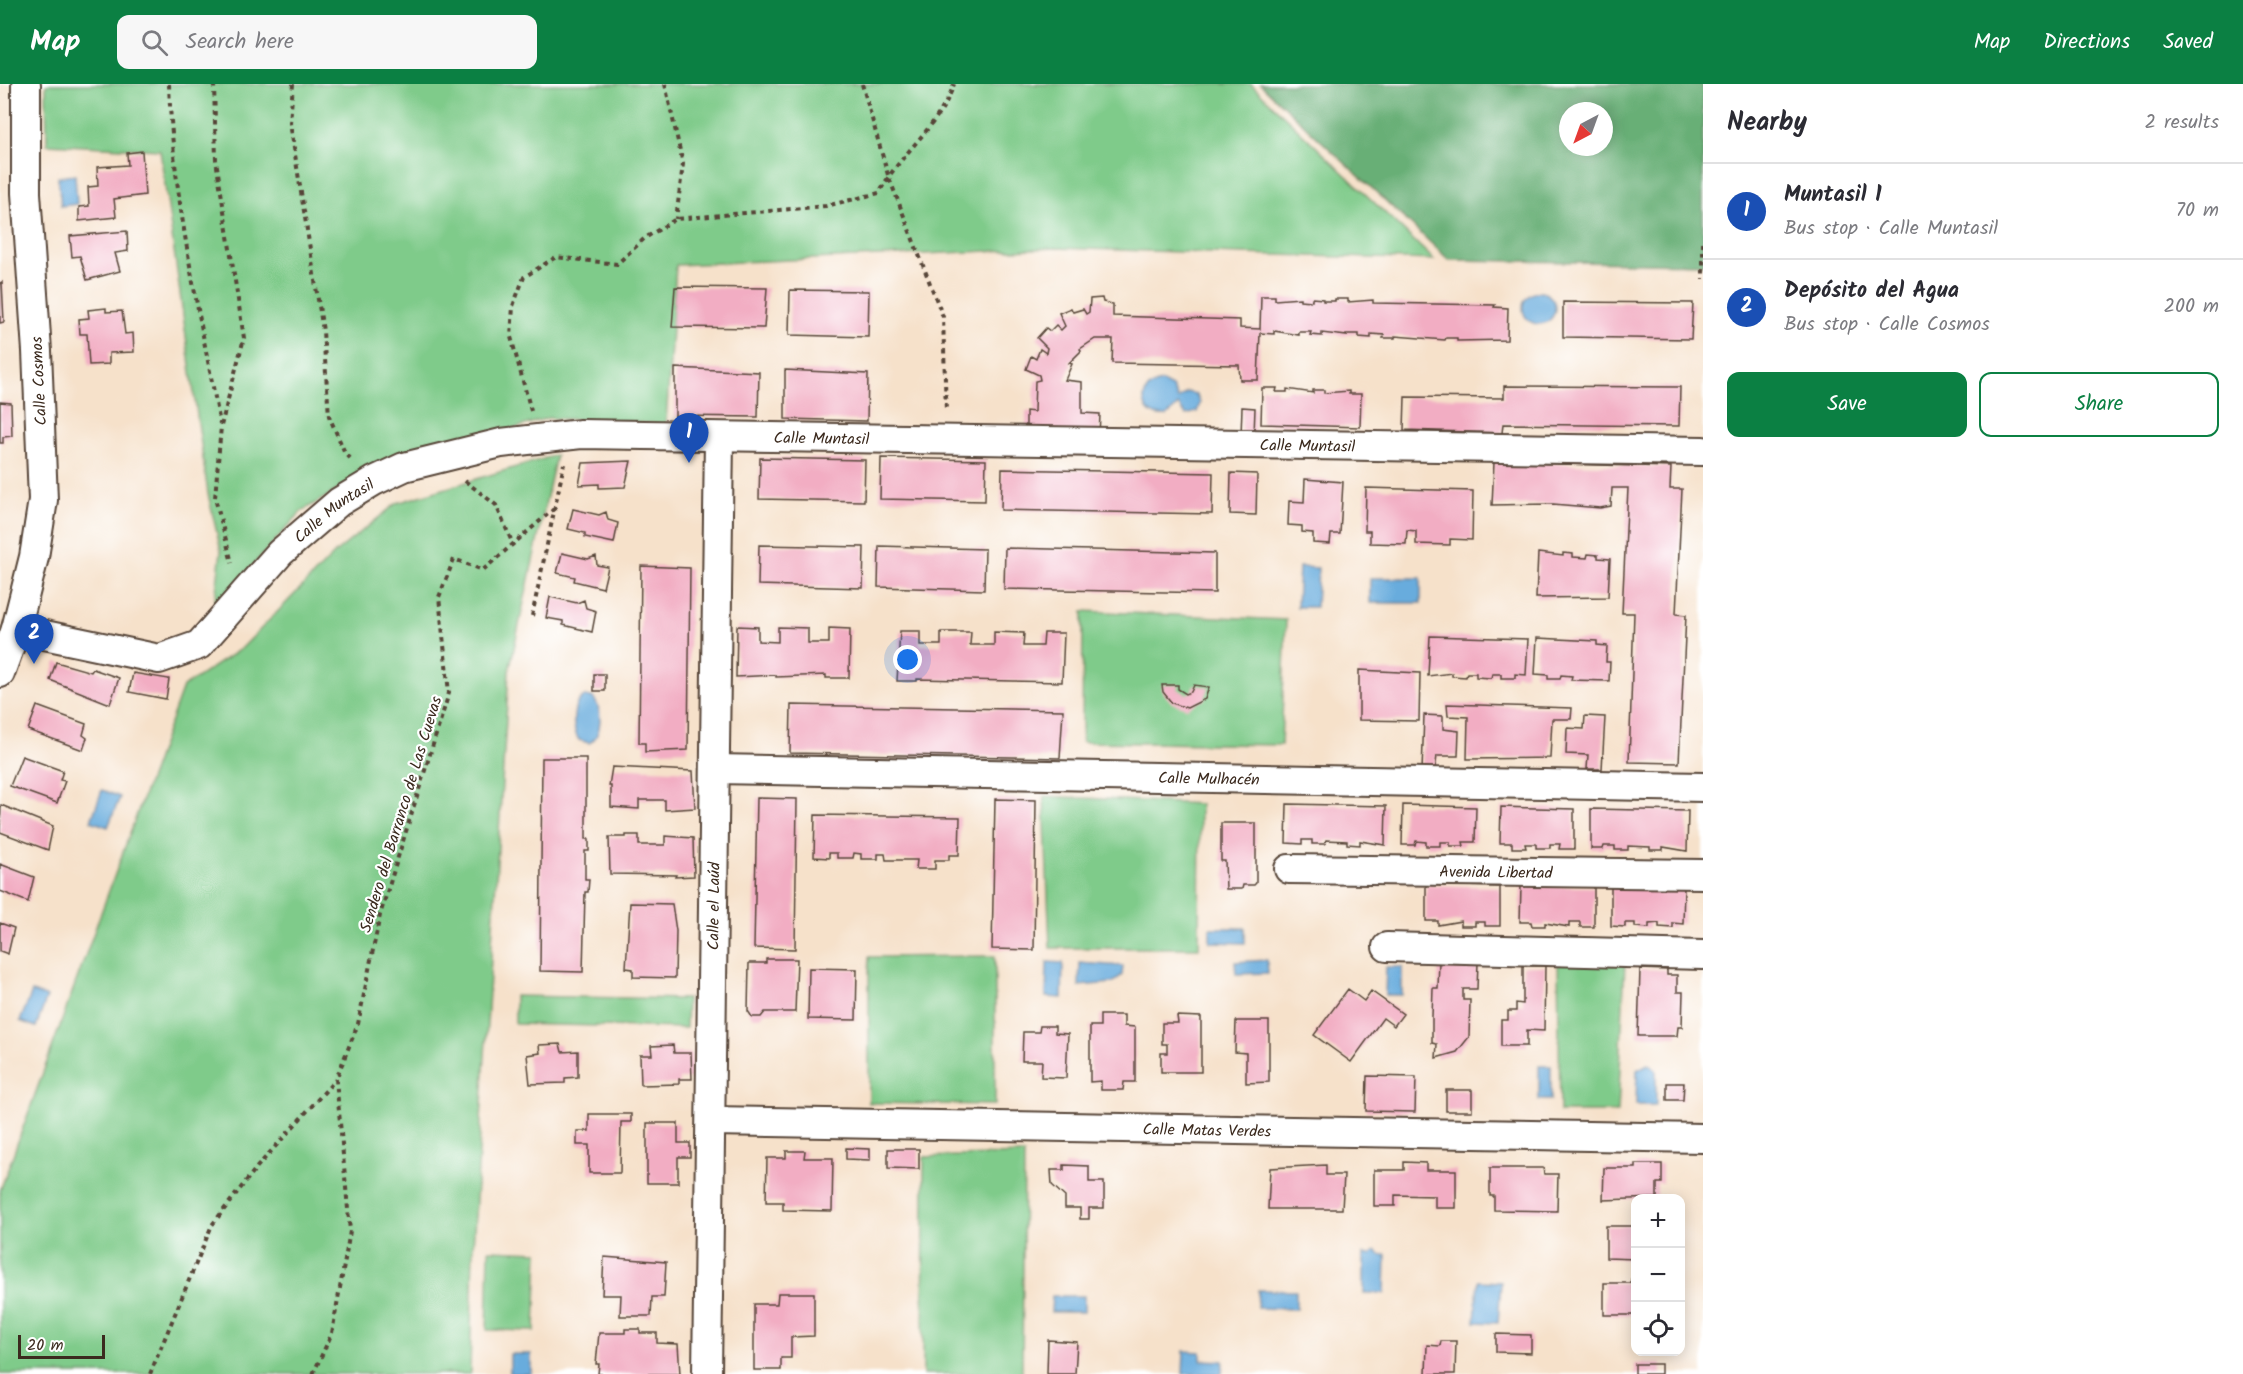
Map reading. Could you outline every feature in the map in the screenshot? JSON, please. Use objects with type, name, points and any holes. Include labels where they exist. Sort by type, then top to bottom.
[{"type":"street","name":"Calle Cosmos","points":[[0,673],[16,629],[34,557],[43,500],[37,351],[26,193],[26,84]]},
{"type":"street","name":"Calle Muntasil","points":[[16,629],[159,659],[199,645],[280,553],[339,502],[374,481],[404,467],[501,443],[538,438],[581,434],[1703,451]]},
{"type":"street","name":"Calle el Laúd","points":[[707,1374],[719,437]]},
{"type":"street","name":"Calle Mulhacén","points":[[715,770],[1703,787]]},
{"type":"street","name":"Avenida Libertad","points":[[1289,869],[1703,874]]},
{"type":"street","points":[[1387,947],[1703,955]]},
{"type":"street","name":"Calle Matas Verdes","points":[[711,1121],[1703,1138]]},
{"type":"path","points":[[169,84],[171,147],[221,426]]},
{"type":"path","points":[[214,84],[216,160],[244,338],[221,426],[215,498],[229,558],[248,589]]},
{"type":"path","points":[[293,84],[290,123],[323,331],[329,416],[345,453],[374,481]]},
{"type":"path","points":[[665,84],[683,164],[676,219]]},
{"type":"path","points":[[862,84],[888,175],[943,317],[947,440]]},
{"type":"path","points":[[538,438],[511,337],[513,306],[524,277],[556,257],[616,264],[645,238],[676,219],[826,206],[879,193],[888,175],[948,101],[954,84]]},
{"type":"path","points":[[1703,242],[1703,279]]},
{"type":"path","points":[[532,616],[570,436]]},
{"type":"path","points":[[436,459],[496,505],[512,542]]},
{"type":"path","name":"Sendero del Barranco de Las Cuevas","points":[[313,1374],[332,1334],[350,1231],[336,1079],[358,1024],[380,915],[449,693],[439,597],[454,559],[483,570],[512,542],[555,508]]},
{"type":"path","points":[[150,1374],[212,1225],[257,1167],[336,1079]]},
{"type":"green space","points":[[46,84],[1251,84],[1434,260],[1055,248],[676,265],[666,424],[548,418],[361,476],[302,511],[214,608],[221,551],[208,494],[160,150],[47,144]]},
{"type":"green space","points":[[1260,84],[1703,84],[1703,264],[1449,260]]},
{"type":"green space","points":[[556,455],[509,671],[473,1248],[470,1374],[0,1374],[0,1191],[183,687],[242,648],[336,552],[397,503]]},
{"type":"green space","points":[[1083,611],[1286,620],[1281,745],[1082,742]]},
{"type":"green space","points":[[1044,796],[1200,804],[1199,948],[1050,948]]},
{"type":"green space","points":[[995,956],[995,1105],[869,1103],[869,957]]},
{"type":"green space","points":[[1558,960],[1625,962],[1618,1112],[1560,1112]]},
{"type":"green space","points":[[515,996],[687,999],[686,1028],[515,1024]]},
{"type":"green space","points":[[1024,1154],[1022,1374],[923,1374],[924,1157]]},
{"type":"green space","points":[[489,1250],[538,1252],[535,1331],[487,1330]]},
{"type":"water","points":[[75,175],[77,204],[61,206],[58,177]]},
{"type":"water","points":[[1539,292],[1551,296],[1555,308],[1551,320],[1539,324],[1527,320],[1523,308],[1527,296]]},
{"type":"water","points":[[1162,382],[1172,387],[1178,399],[1187,392],[1196,394],[1200,403],[1197,412],[1186,415],[1178,405],[1167,416],[1151,413],[1146,408],[1145,396],[1153,385]]},
{"type":"water","points":[[1299,567],[1318,568],[1316,607],[1297,607]]},
{"type":"water","points":[[1370,578],[1421,578],[1421,603],[1370,603]]},
{"type":"water","points":[[583,697],[592,697],[596,701],[600,714],[597,735],[589,743],[579,740],[574,724],[576,705]]},
{"type":"water","points":[[102,790],[120,797],[108,827],[91,821]]},
{"type":"water","points":[[1210,928],[1245,928],[1245,943],[1210,942]]},
{"type":"water","points":[[1267,960],[1268,973],[1236,974],[1235,962]]},
{"type":"water","points":[[1047,962],[1063,963],[1062,998],[1046,997]]},
{"type":"water","points":[[1080,963],[1123,966],[1122,975],[1112,983],[1079,986]]},
{"type":"water","points":[[1386,967],[1402,967],[1402,995],[1385,995]]},
{"type":"water","points":[[32,992],[47,997],[36,1027],[20,1021]]},
{"type":"water","points":[[1648,1064],[1656,1070],[1656,1105],[1636,1105],[1637,1070]]},
{"type":"water","points":[[1539,1066],[1551,1066],[1551,1100],[1539,1100]]},
{"type":"water","points":[[1376,1250],[1380,1255],[1386,1255],[1385,1293],[1364,1293],[1364,1254],[1370,1255]]},
{"type":"water","points":[[1478,1281],[1501,1282],[1498,1323],[1475,1322]]},
{"type":"water","points":[[1258,1290],[1296,1291],[1296,1309],[1257,1308]]},
{"type":"water","points":[[1052,1296],[1084,1296],[1084,1312],[1051,1312]]},
{"type":"water","points":[[1184,1351],[1201,1352],[1201,1360],[1223,1361],[1222,1374],[1183,1374]]},
{"type":"water","points":[[510,1354],[531,1354],[531,1374],[510,1374]]},
{"type":"building","points":[[142,151],[145,195],[114,199],[116,217],[79,221],[79,207],[89,206],[88,187],[98,186],[97,167],[128,165],[127,153]]},
{"type":"building","points":[[127,231],[128,251],[115,253],[120,271],[87,280],[80,256],[72,257],[70,236]]},
{"type":"building","points":[[2,282],[4,322],[0,323],[0,283]]},
{"type":"building","points":[[675,287],[767,288],[764,328],[672,327]]},
{"type":"building","points":[[790,290],[869,291],[868,337],[789,335]]},
{"type":"building","points":[[1261,296],[1275,296],[1275,300],[1300,298],[1300,300],[1312,301],[1312,298],[1323,299],[1323,301],[1348,299],[1348,302],[1373,300],[1373,303],[1495,305],[1494,307],[1508,308],[1507,340],[1457,341],[1457,338],[1446,338],[1445,340],[1395,336],[1395,338],[1383,338],[1384,335],[1371,334],[1371,338],[1359,337],[1359,334],[1346,334],[1347,336],[1322,333],[1322,336],[1310,335],[1311,332],[1299,332],[1299,335],[1274,331],[1274,334],[1260,333],[1258,380],[1240,380],[1239,365],[1112,363],[1113,339],[1095,339],[1080,349],[1081,351],[1069,363],[1072,364],[1065,380],[1082,382],[1082,413],[1100,414],[1099,437],[1026,428],[1026,411],[1034,412],[1035,381],[1040,380],[1039,375],[1026,369],[1031,356],[1036,359],[1040,349],[1046,353],[1047,348],[1037,338],[1046,328],[1050,331],[1056,325],[1061,330],[1065,326],[1059,313],[1071,308],[1073,312],[1083,309],[1086,314],[1089,312],[1090,299],[1102,298],[1103,302],[1113,304],[1113,316],[1240,320],[1240,328],[1260,329]]},
{"type":"building","points":[[1563,302],[1693,303],[1691,339],[1563,337]]},
{"type":"building","points":[[106,308],[106,312],[122,311],[125,334],[133,333],[134,352],[109,353],[109,364],[89,365],[87,334],[80,334],[79,319],[89,318],[88,310]]},
{"type":"building","points":[[675,368],[759,372],[758,417],[675,416]]},
{"type":"building","points":[[785,370],[868,374],[867,421],[785,419]]},
{"type":"building","points":[[1504,386],[1680,387],[1679,426],[1503,424],[1502,433],[1404,430],[1405,397],[1504,398]]},
{"type":"building","points":[[1262,388],[1277,388],[1276,392],[1287,392],[1287,389],[1313,393],[1313,390],[1324,390],[1324,393],[1349,391],[1349,394],[1361,394],[1360,427],[1261,424]]},
{"type":"building","points":[[0,402],[11,403],[12,436],[3,437],[3,443],[0,443]]},
{"type":"building","points":[[1242,407],[1255,408],[1254,435],[1241,435]]},
{"type":"building","points":[[760,458],[865,460],[864,501],[759,499]]},
{"type":"building","points":[[881,458],[986,460],[985,501],[880,499]]},
{"type":"building","points":[[631,461],[625,487],[599,488],[599,484],[579,485],[583,463]]},
{"type":"building","points":[[1494,462],[1671,467],[1670,489],[1682,489],[1676,614],[1686,615],[1679,763],[1629,762],[1634,613],[1622,613],[1628,488],[1612,488],[1611,506],[1600,508],[1553,504],[1492,505]]},
{"type":"building","points":[[1002,469],[1213,473],[1212,514],[1001,510]]},
{"type":"building","points":[[1231,473],[1257,474],[1256,515],[1230,514]]},
{"type":"building","points":[[1305,479],[1343,482],[1340,534],[1331,534],[1330,544],[1313,543],[1313,533],[1302,532],[1302,526],[1288,525],[1289,501],[1304,502]]},
{"type":"building","points":[[1366,488],[1473,491],[1472,540],[1450,539],[1450,545],[1416,544],[1416,531],[1407,530],[1406,544],[1370,543],[1370,531],[1365,531]]},
{"type":"building","points":[[573,509],[599,515],[606,512],[608,520],[618,523],[614,543],[585,537],[585,533],[568,529]]},
{"type":"building","points":[[759,545],[864,547],[863,588],[758,585]]},
{"type":"building","points":[[879,546],[985,549],[984,590],[878,587]]},
{"type":"building","points":[[1005,548],[1215,553],[1215,593],[1004,589]]},
{"type":"building","points":[[562,553],[588,559],[596,556],[597,565],[608,567],[603,588],[574,581],[575,577],[557,573]]},
{"type":"building","points":[[1538,553],[1563,556],[1563,553],[1573,554],[1573,557],[1587,558],[1588,554],[1610,559],[1608,597],[1536,598]]},
{"type":"building","points":[[641,566],[690,568],[688,750],[645,752],[645,743],[639,743]]},
{"type":"building","points":[[550,597],[577,603],[584,600],[586,608],[596,611],[592,632],[563,625],[563,621],[546,618]]},
{"type":"building","points":[[737,626],[758,627],[758,641],[778,642],[778,627],[808,628],[808,643],[829,643],[829,628],[850,629],[849,678],[826,678],[826,675],[736,677]]},
{"type":"building","points":[[900,631],[920,631],[920,645],[941,645],[941,632],[971,632],[970,645],[994,645],[994,632],[1024,633],[1023,646],[1043,646],[1044,633],[1064,633],[1062,682],[917,679],[917,681],[897,681]]},
{"type":"building","points":[[1430,636],[1528,639],[1526,675],[1515,674],[1515,678],[1501,678],[1501,674],[1492,674],[1491,678],[1476,677],[1476,673],[1467,673],[1466,677],[1452,676],[1452,673],[1428,676]]},
{"type":"building","points":[[1537,638],[1597,641],[1597,645],[1607,646],[1606,662],[1610,662],[1609,681],[1571,680],[1572,676],[1561,675],[1560,679],[1548,679],[1548,675],[1535,674]]},
{"type":"building","points":[[56,662],[91,672],[93,669],[119,678],[110,704],[50,680]]},
{"type":"building","points":[[1359,670],[1420,673],[1419,721],[1359,720]]},
{"type":"building","points":[[133,673],[169,679],[166,699],[129,692]]},
{"type":"building","points":[[594,674],[605,674],[605,691],[594,691]]},
{"type":"building","points":[[1162,685],[1178,685],[1178,689],[1186,694],[1191,692],[1194,685],[1209,687],[1205,699],[1187,708],[1172,703],[1163,692]]},
{"type":"building","points":[[1447,704],[1572,708],[1571,719],[1552,719],[1550,758],[1467,759],[1468,717],[1448,716]]},
{"type":"building","points":[[791,705],[1063,710],[1060,758],[790,753]]},
{"type":"building","points":[[37,706],[86,724],[83,735],[87,738],[83,750],[28,730]]},
{"type":"building","points":[[1424,715],[1443,716],[1443,729],[1459,731],[1458,756],[1437,756],[1435,771],[1422,771]]},
{"type":"building","points":[[1585,716],[1605,717],[1602,769],[1587,769],[1588,755],[1566,754],[1567,728],[1584,729]]},
{"type":"building","points":[[22,756],[63,771],[60,780],[65,781],[57,803],[10,786]]},
{"type":"building","points":[[542,758],[586,758],[586,839],[589,839],[589,851],[585,851],[585,879],[589,879],[588,892],[585,892],[583,972],[540,971]]},
{"type":"building","points":[[612,767],[693,771],[695,808],[665,810],[665,800],[639,800],[639,809],[611,807],[611,786],[609,786]]},
{"type":"building","points":[[757,798],[797,799],[795,949],[754,948]]},
{"type":"building","points":[[995,799],[1036,800],[1034,950],[992,949]]},
{"type":"building","points":[[1287,804],[1386,806],[1385,845],[1360,841],[1360,845],[1347,844],[1347,841],[1326,840],[1325,844],[1312,844],[1312,840],[1302,840],[1302,844],[1286,843]]},
{"type":"building","points":[[1,805],[53,826],[48,850],[0,832]]},
{"type":"building","points":[[1403,805],[1476,807],[1475,842],[1463,842],[1464,846],[1450,846],[1450,842],[1440,842],[1440,846],[1426,846],[1426,842],[1416,841],[1415,845],[1402,845]]},
{"type":"building","points":[[1501,807],[1574,809],[1574,849],[1559,849],[1560,844],[1550,844],[1550,848],[1536,848],[1536,844],[1525,844],[1526,848],[1512,848],[1512,843],[1500,843]]},
{"type":"building","points":[[1591,809],[1688,811],[1687,851],[1663,847],[1663,850],[1650,850],[1650,847],[1628,846],[1628,850],[1615,850],[1615,846],[1591,849]]},
{"type":"building","points":[[815,815],[960,817],[959,855],[949,855],[949,860],[935,860],[935,869],[916,869],[917,860],[886,860],[885,854],[878,854],[878,859],[861,859],[861,854],[854,853],[853,858],[837,858],[837,853],[829,853],[829,858],[814,857]]},
{"type":"building","points":[[1221,823],[1256,823],[1256,883],[1254,885],[1243,885],[1242,889],[1226,889],[1225,861],[1221,861]]},
{"type":"building","points":[[626,835],[639,835],[639,845],[665,845],[665,836],[693,838],[694,876],[610,874],[609,837],[626,837]]},
{"type":"building","points":[[0,864],[34,877],[28,902],[0,891]]},
{"type":"building","points":[[1426,885],[1500,887],[1500,926],[1485,926],[1485,922],[1475,922],[1475,926],[1461,926],[1461,921],[1438,925],[1438,921],[1426,921]]},
{"type":"building","points":[[1521,886],[1594,887],[1594,927],[1580,927],[1580,922],[1569,922],[1569,927],[1545,923],[1545,926],[1532,926],[1531,922],[1520,922]]},
{"type":"building","points":[[1611,886],[1684,887],[1683,924],[1673,923],[1673,928],[1659,927],[1659,923],[1649,924],[1649,928],[1635,927],[1635,923],[1625,923],[1625,927],[1611,926]]},
{"type":"building","points":[[630,903],[672,904],[676,931],[675,978],[633,977],[633,969],[626,968]]},
{"type":"building","points":[[0,923],[14,928],[8,954],[0,951]]},
{"type":"building","points":[[766,959],[797,959],[795,1012],[765,1012],[761,1017],[752,1017],[748,1011],[749,963],[766,963]]},
{"type":"building","points":[[1439,961],[1478,962],[1477,989],[1463,989],[1463,1000],[1470,1000],[1469,1037],[1457,1052],[1436,1058],[1437,1044],[1432,1043],[1432,1017],[1433,988],[1438,988]]},
{"type":"building","points":[[1523,966],[1545,966],[1544,1031],[1527,1030],[1527,1046],[1501,1046],[1501,1020],[1508,1020],[1508,1011],[1516,1011],[1516,1003],[1523,1004]]},
{"type":"building","points":[[809,968],[857,969],[856,1020],[808,1019]]},
{"type":"building","points":[[1640,969],[1667,970],[1667,975],[1677,975],[1677,992],[1683,992],[1682,1027],[1678,1027],[1677,1036],[1638,1036]]},
{"type":"building","points":[[1348,989],[1364,1001],[1371,991],[1403,1014],[1394,1026],[1383,1018],[1351,1062],[1314,1035]]},
{"type":"building","points":[[1100,1015],[1124,1015],[1124,1026],[1135,1027],[1135,1082],[1124,1082],[1123,1090],[1101,1090],[1101,1081],[1090,1082],[1090,1026],[1100,1026]]},
{"type":"building","points":[[1177,1016],[1201,1017],[1201,1072],[1161,1072],[1161,1053],[1167,1053],[1167,1044],[1162,1044],[1162,1023],[1178,1023]]},
{"type":"building","points":[[1236,1021],[1269,1021],[1269,1082],[1246,1083],[1246,1053],[1235,1052]]},
{"type":"building","points":[[1040,1026],[1055,1026],[1055,1033],[1068,1034],[1066,1078],[1041,1077],[1042,1061],[1022,1061],[1023,1032],[1039,1032]]},
{"type":"building","points":[[560,1044],[562,1052],[578,1051],[578,1077],[565,1078],[565,1083],[530,1084],[527,1055],[540,1053],[539,1045]]},
{"type":"building","points":[[673,1045],[674,1053],[691,1053],[692,1079],[679,1079],[679,1084],[641,1085],[640,1055],[652,1055],[651,1046]]},
{"type":"building","points":[[1367,1076],[1416,1077],[1415,1112],[1366,1111]]},
{"type":"building","points":[[1667,1083],[1684,1083],[1683,1100],[1667,1100]]},
{"type":"building","points":[[1446,1090],[1472,1090],[1472,1111],[1446,1111]]},
{"type":"building","points":[[589,1114],[631,1114],[631,1122],[621,1122],[620,1173],[589,1173],[589,1145],[577,1145],[577,1131],[589,1131]]},
{"type":"building","points":[[647,1123],[678,1123],[678,1143],[690,1143],[690,1157],[678,1157],[678,1183],[647,1183]]},
{"type":"building","points":[[846,1148],[870,1149],[870,1160],[846,1159]]},
{"type":"building","points":[[888,1149],[919,1149],[919,1169],[888,1168]]},
{"type":"building","points":[[786,1151],[805,1151],[804,1158],[833,1158],[832,1211],[783,1210],[783,1202],[766,1202],[767,1158],[786,1158]]},
{"type":"building","points":[[1404,1162],[1426,1163],[1426,1170],[1456,1170],[1456,1208],[1435,1208],[1435,1196],[1395,1195],[1395,1206],[1374,1206],[1374,1170],[1404,1170]]},
{"type":"building","points":[[1636,1164],[1662,1164],[1662,1183],[1657,1183],[1657,1194],[1631,1194],[1631,1199],[1603,1200],[1604,1168],[1636,1168]]},
{"type":"building","points":[[1064,1165],[1089,1166],[1089,1182],[1104,1182],[1104,1208],[1089,1208],[1089,1219],[1080,1219],[1080,1208],[1065,1208],[1065,1197],[1052,1185],[1051,1170],[1064,1170]]},
{"type":"building","points":[[1326,1165],[1326,1175],[1344,1175],[1342,1209],[1268,1209],[1270,1168]]},
{"type":"building","points":[[1490,1168],[1543,1168],[1544,1174],[1558,1174],[1557,1211],[1494,1210],[1494,1196],[1490,1196]]},
{"type":"building","points":[[1606,1226],[1631,1226],[1631,1259],[1606,1258]]},
{"type":"building","points":[[604,1257],[666,1262],[664,1297],[652,1297],[651,1316],[620,1316],[621,1295],[602,1295]]},
{"type":"building","points":[[1604,1283],[1631,1283],[1631,1315],[1604,1315]]},
{"type":"building","points":[[778,1293],[814,1293],[814,1336],[791,1337],[791,1358],[781,1358],[781,1370],[754,1370],[754,1304],[777,1304]]},
{"type":"building","points":[[625,1329],[640,1329],[640,1333],[657,1333],[657,1343],[678,1344],[680,1374],[598,1374],[599,1364],[596,1364],[599,1333],[625,1333]]},
{"type":"building","points":[[1496,1334],[1531,1335],[1531,1353],[1496,1352]]},
{"type":"building","points":[[1048,1340],[1077,1342],[1075,1374],[1047,1374]]},
{"type":"building","points":[[1441,1341],[1456,1341],[1455,1374],[1426,1374],[1427,1345],[1440,1346]]},
{"type":"building","points":[[1635,1364],[1661,1364],[1661,1374],[1635,1374]]},
{"type":"place","name":"Muntasil 1","points":[[689,463]]},
{"type":"place","name":"Depósito del Agua","points":[[34,664]]}]
